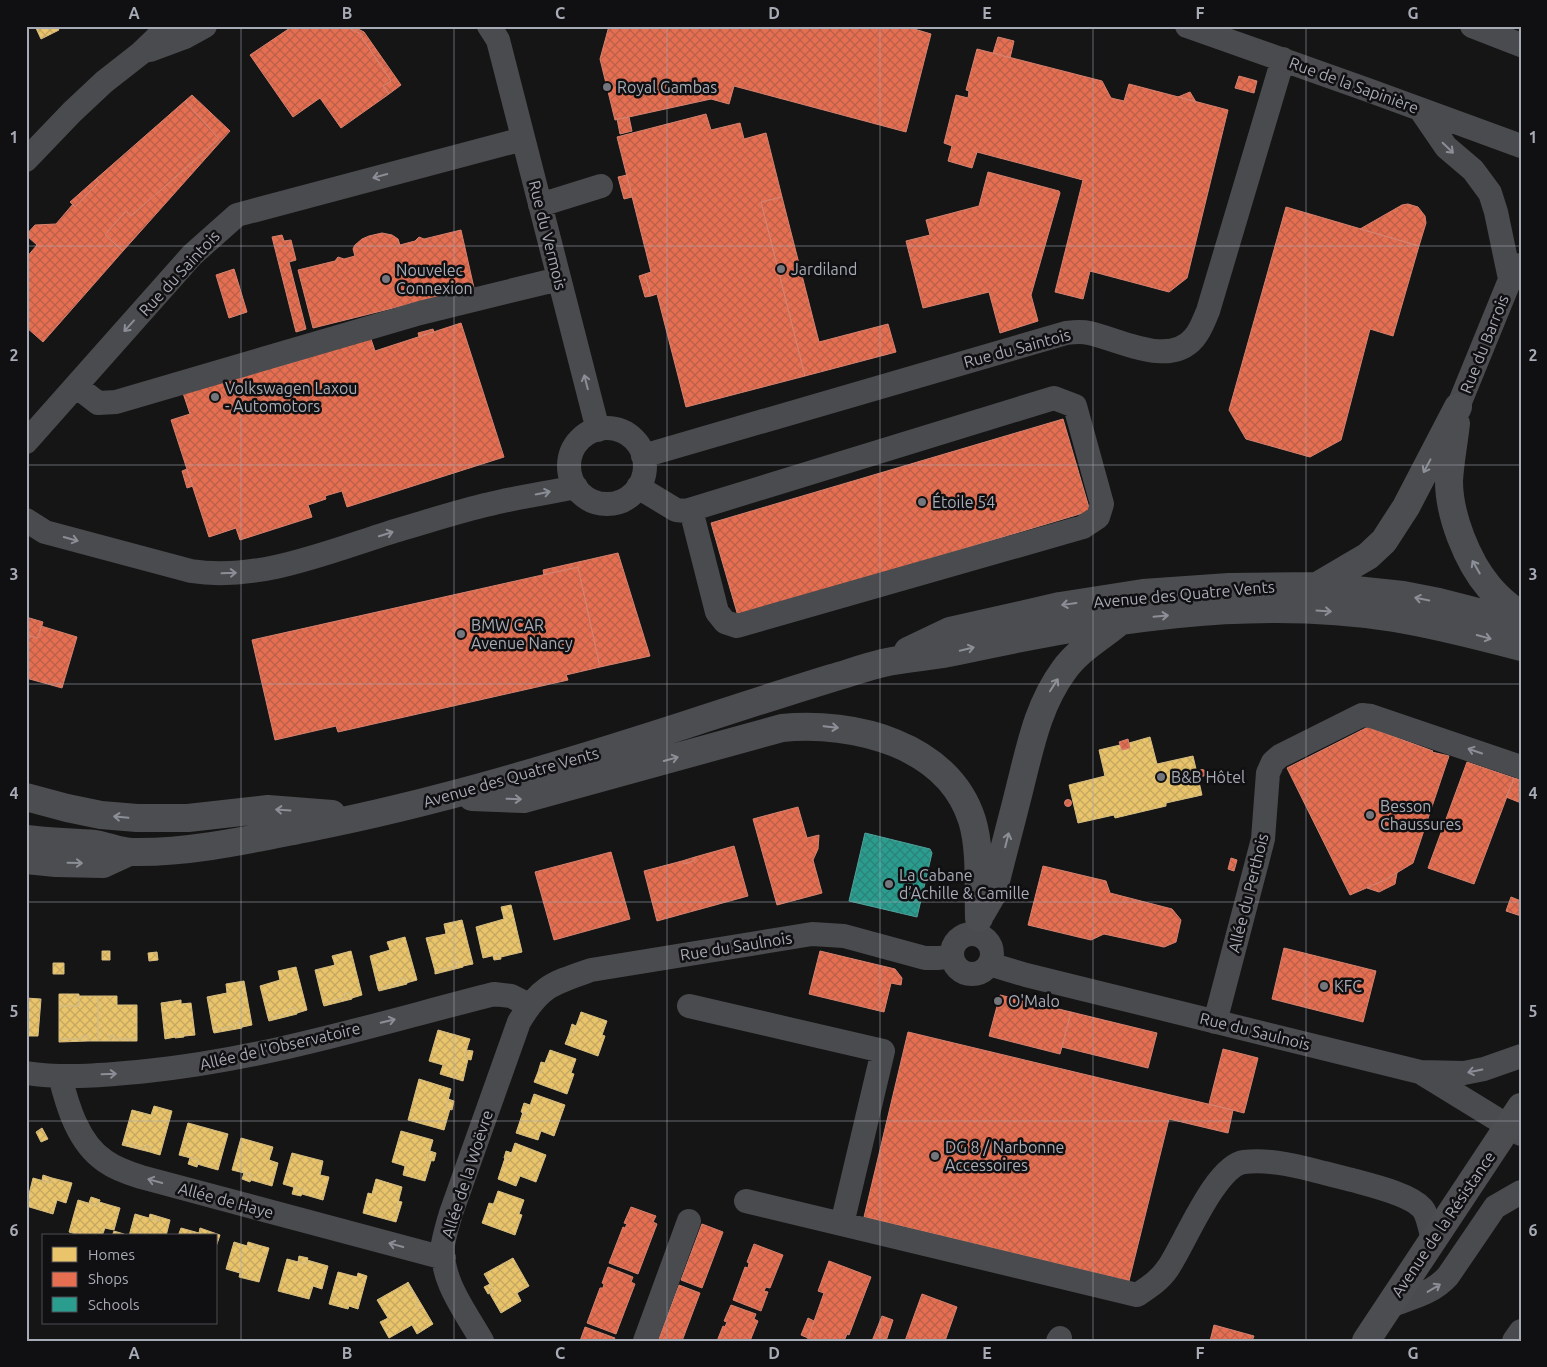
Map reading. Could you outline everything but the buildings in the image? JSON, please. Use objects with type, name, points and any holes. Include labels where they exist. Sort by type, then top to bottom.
[{"type":"main road","points":[[1317,586],[1368,556],[1384,541],[1406,507],[1458,407]]},
{"type":"main road","points":[[1458,407],[1449,481],[1452,505],[1459,532],[1477,571],[1489,588],[1504,603],[1521,615]]},
{"type":"main road","name":"Avenue des Quatre Vents","points":[[26,839],[57,843],[98,844],[129,852],[199,848],[366,816],[448,796],[531,772],[884,662],[950,631],[1060,606],[1144,594],[1229,587],[1317,586],[1412,597],[1448,604],[1521,623]]},
{"type":"main road","name":"Avenue des Quatre Vents","points":[[884,662],[956,652],[991,643],[1123,619],[1224,610],[1301,610],[1349,613],[1410,621],[1521,647]]},
{"type":"main road","points":[[976,926],[993,893],[1040,712],[1048,693],[1065,668],[1123,619]]},
{"type":"main road","points":[[448,796],[524,799],[782,728],[806,726],[834,727],[855,732],[904,746],[919,754],[947,777],[962,798],[972,820],[976,840],[976,926]]},
{"type":"main road","points":[[26,797],[101,815],[137,818],[188,818],[268,809],[366,816]]},
{"type":"main road","name":"Avenue des Quatre Vents","points":[[26,860],[103,864],[129,852]]},
{"type":"main road","name":"Avenue de la Résistance","points":[[1366,1341],[1460,1200],[1517,1123]]},
{"type":"street","points":[[26,160],[104,82],[141,53],[169,26]]},
{"type":"street","points":[[141,53],[185,37],[205,26]]},
{"type":"street","name":"Rue de la Sapinière","points":[[1186,26],[1420,108],[1521,146]]},
{"type":"street","points":[[1472,26],[1509,36]]},
{"type":"street","name":"Rue du Vermois","points":[[496,31],[598,430]]},
{"type":"street","name":"Rue du Saintois","points":[[643,456],[1066,333],[1088,332],[1150,351],[1167,352],[1183,348],[1193,340],[1200,330],[1208,311],[1283,59]]},
{"type":"street","points":[[1420,108],[1446,147],[1473,170],[1490,193],[1496,212],[1511,285]]},
{"type":"street","name":"Rue du Saintois","points":[[26,442],[192,255],[223,226],[238,216],[523,139]]},
{"type":"street","points":[[540,205],[601,186]]},
{"type":"street","name":"Rue du Barrois","points":[[1458,407],[1511,285],[1521,253]]},
{"type":"street","points":[[76,386],[98,403],[116,402],[420,313],[559,279]]},
{"type":"street","points":[[638,487],[676,510],[691,510],[1054,398],[1075,406],[1102,504],[1098,517],[1083,527],[737,626],[726,622],[717,612],[691,510]]},
{"type":"street","points":[[608,428],[628,434],[635,441],[643,456],[645,465],[644,475],[638,487],[627,498],[609,504],[590,500],[576,487],[571,476],[569,464],[578,442],[586,434],[598,430],[608,428]]},
{"type":"street","points":[[26,520],[45,532],[191,571],[204,574],[244,572],[272,568],[490,504],[576,487]]},
{"type":"street","name":"Allée du Perthois","points":[[1215,1022],[1263,840],[1268,773],[1273,762],[1280,756],[1362,715],[1371,716],[1521,767]]},
{"type":"street","points":[[976,926],[992,952],[989,964],[982,972],[966,974],[956,967],[952,956],[954,944],[976,926]]},
{"type":"street","name":"Rue du Saulnois","points":[[529,1005],[542,990],[556,982],[591,970],[812,934],[844,936],[925,958],[952,956]]},
{"type":"street","name":"Rue du Saulnois","points":[[989,964],[1026,976],[1420,1072],[1517,1123]]},
{"type":"street","name":"Allée de l'Observatoire","points":[[26,1073],[60,1076],[143,1072],[189,1067],[248,1056],[494,994],[511,996],[529,1005]]},
{"type":"street","name":"Allée de la Woëvre","points":[[482,1341],[451,1288],[444,1258],[443,1244],[451,1213],[519,1022],[529,1005]]},
{"type":"street","points":[[689,1006],[883,1051],[842,1224]]},
{"type":"street","points":[[1420,1072],[1464,1073],[1484,1069],[1521,1056]]},
{"type":"street","name":"Allée de Haye","points":[[60,1076],[66,1101],[82,1134],[104,1161],[119,1170],[444,1258]]},
{"type":"street","points":[[746,1201],[1137,1295],[1155,1284],[1168,1268],[1207,1196],[1230,1169],[1242,1162],[1279,1162],[1365,1183],[1403,1195],[1423,1208],[1433,1240]]},
{"type":"street","points":[[1389,1306],[1434,1290],[1440,1285],[1495,1207],[1502,1201],[1521,1192]]},
{"type":"street","points":[[1423,1208],[1460,1200]]},
{"type":"street","points":[[645,1341],[688,1221]]},
{"type":"street","points":[[1514,1341],[1521,1331]]},
{"type":"place","name":"Royal Gambas","points":[[607,87]]},
{"type":"place","name":"Jardiland","points":[[781,269]]},
{"type":"place","name":"Nouvelec Connexion","points":[[386,279]]},
{"type":"place","name":"Volkswagen Laxou - Automotors","points":[[215,397]]},
{"type":"place","name":"Étoile 54","points":[[922,502]]},
{"type":"place","name":"BMW CAR Avenue Nancy","points":[[461,634]]},
{"type":"place","name":"B&B Hôtel","points":[[1161,777]]},
{"type":"place","name":"Besson Chaussures","points":[[1370,815]]},
{"type":"place","name":"La Cabane d’Achille & Camille","points":[[889,884]]},
{"type":"place","name":"KFC","points":[[1324,986]]},
{"type":"place","name":"O'Malo","points":[[998,1001]]},
{"type":"place","name":"DG 8 / Narbonne Accessoires","points":[[935,1156]]}]
